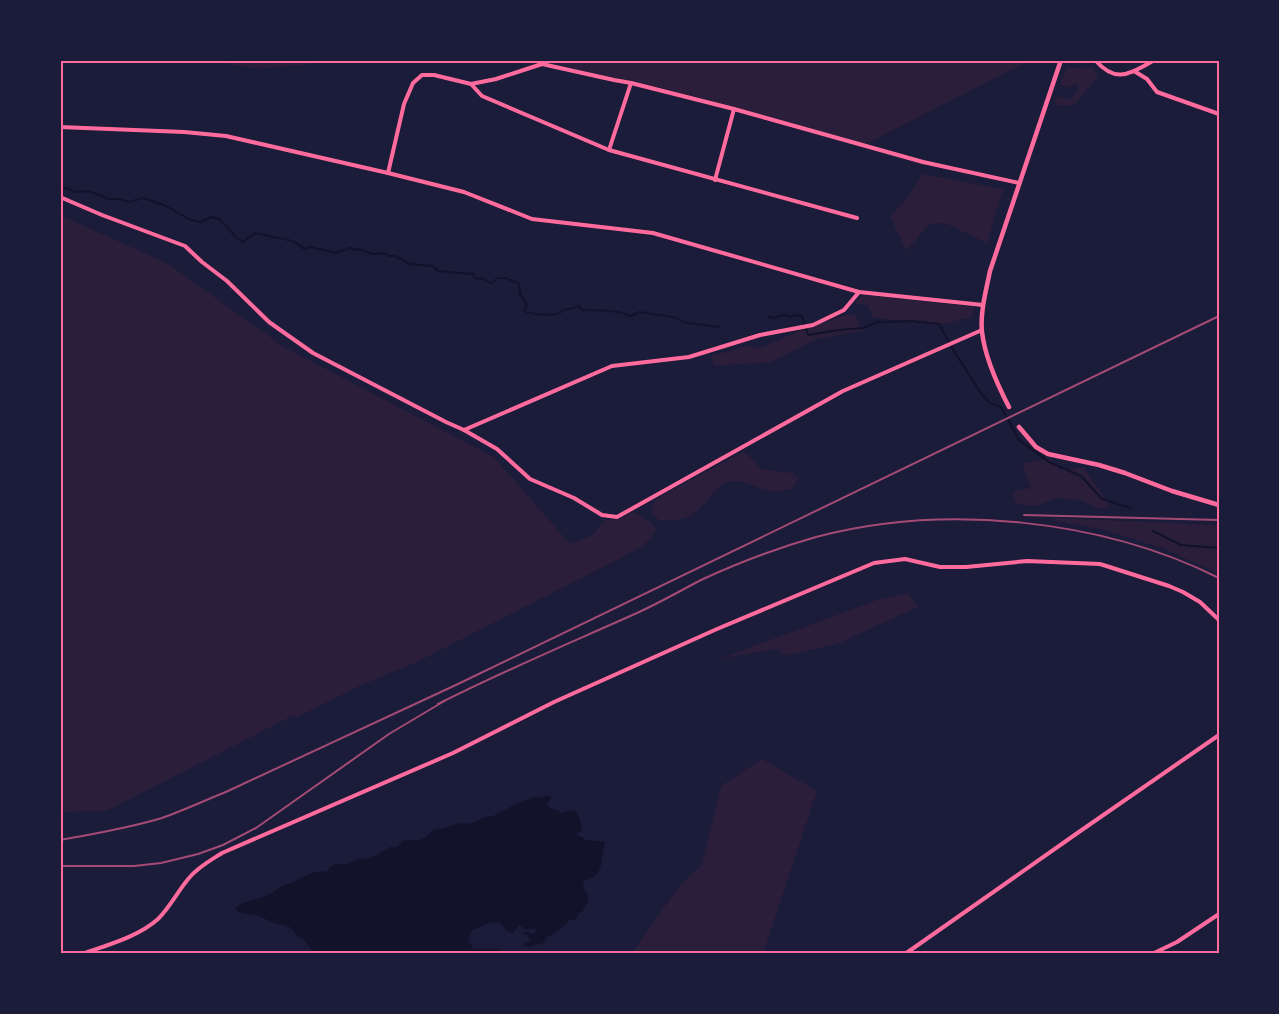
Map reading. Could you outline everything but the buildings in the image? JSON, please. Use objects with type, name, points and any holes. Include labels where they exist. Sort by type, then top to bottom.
[{"type":"street","points":[[1009,407],[986,351],[982,330],[983,305],[990,272],[1061,60]]},
{"type":"street","points":[[1095,60],[1104,68],[1119,75],[1125,75],[1155,60]]},
{"type":"street","points":[[388,172],[404,104],[413,83],[422,75],[434,75],[471,84],[496,79],[542,64],[631,83],[734,109],[923,162],[1019,183]]},
{"type":"street","points":[[1134,71],[1147,79],[1157,92],[1219,114]]},
{"type":"street","points":[[609,150],[631,83]]},
{"type":"street","points":[[471,84],[482,96],[609,150],[858,218]]},
{"type":"street","points":[[715,180],[734,109]]},
{"type":"street","points":[[60,127],[226,136],[388,172],[464,192],[532,219],[653,234],[859,291],[983,305]]},
{"type":"street","points":[[60,197],[185,246],[227,280],[269,322],[313,353],[446,423],[464,430],[497,449],[531,479],[574,498],[602,515],[617,517],[843,391],[982,330]]},
{"type":"street","points":[[464,430],[612,366],[689,357],[760,335],[813,325],[844,310],[859,291]]},
{"type":"street","points":[[1019,427],[1036,447],[1048,454],[1125,472],[1172,491],[1219,505]]},
{"type":"street","points":[[82,954],[147,927],[165,911],[190,877],[222,853],[453,753],[554,702],[695,639],[874,563],[905,560],[940,567],[1027,561],[1100,564],[1183,592],[1200,602],[1219,620]]},
{"type":"street","points":[[904,954],[1219,735]]},
{"type":"street","points":[[1152,954],[1177,942],[1219,914]]},
{"type":"shaded area","points":[[204,60],[427,60],[345,61],[258,69]]},
{"type":"shaded area","points":[[543,60],[1031,60],[862,146]]},
{"type":"shaded area","points":[[1067,68],[1093,68],[1098,77],[1073,106],[1058,105],[1054,101],[1058,96],[1070,100],[1079,90],[1077,84],[1068,88],[1060,84]]},
{"type":"shaded area","points":[[922,174],[1003,189],[987,243],[945,223],[929,224],[906,251],[890,216],[909,196]]},
{"type":"shaded area","points":[[60,215],[167,263],[284,347],[494,457],[570,544],[592,535],[606,520],[620,519],[632,512],[651,523],[656,529],[653,535],[636,550],[419,661],[355,688],[296,718],[294,715],[107,811],[60,812]]},
{"type":"shaded area","points":[[863,295],[975,307],[972,317],[943,324],[873,318],[868,306],[854,303]]},
{"type":"shaded area","points":[[845,315],[856,315],[861,331],[817,339],[771,362],[714,366],[711,356],[747,346],[761,348]]},
{"type":"shaded area","points":[[744,451],[761,469],[792,473],[799,477],[792,489],[773,491],[730,481],[720,486],[700,509],[689,517],[659,520],[651,511],[656,499]]},
{"type":"shaded area","points":[[1050,459],[1060,470],[1084,467],[1111,507],[1097,509],[1081,500],[1057,498],[1037,506],[1016,504],[1012,491],[1031,488],[1022,463]]},
{"type":"shaded area","points":[[1054,518],[1219,525],[1219,574],[1162,548],[1101,529],[1054,521]]},
{"type":"shaded area","points":[[908,593],[918,607],[837,644],[784,656],[778,649],[719,659],[877,600]]},
{"type":"shaded area","points":[[762,759],[817,791],[763,954],[631,954],[680,885],[702,865],[721,786]]},
{"type":"shaded area","points":[[550,796],[551,800],[547,803],[550,809],[561,813],[571,810],[577,812],[582,827],[577,835],[585,840],[605,842],[598,872],[594,877],[583,881],[584,890],[588,893],[588,901],[582,912],[576,919],[570,920],[547,937],[543,943],[523,946],[531,938],[527,937],[528,934],[522,934],[526,931],[534,934],[538,928],[526,930],[519,925],[513,933],[507,931],[500,923],[492,922],[472,930],[468,939],[473,949],[498,949],[501,954],[315,954],[290,927],[259,916],[238,912],[235,908],[311,874],[327,872],[336,864],[347,864],[359,858],[365,859],[390,847],[397,847],[405,840],[420,840],[433,830],[460,823],[470,824],[493,816],[522,801]]},
{"type":"waterway","points":[[60,186],[76,192],[89,191],[109,199],[129,202],[143,198],[164,205],[191,220],[201,222],[211,217],[219,219],[243,242],[260,233],[292,241],[304,249],[311,247],[336,253],[350,248],[359,249],[373,254],[383,253],[395,256],[410,264],[433,266],[438,271],[473,274],[475,278],[491,283],[498,278],[505,278],[519,283],[520,294],[527,305],[524,311],[530,313],[554,315],[579,306],[582,310],[613,311],[631,316],[639,312],[673,317],[687,323],[720,327]]},
{"type":"waterway","points":[[768,316],[773,318],[785,315],[802,316],[808,335],[863,328],[877,322],[912,321],[939,324],[981,393],[990,403],[1001,407],[1019,440],[1049,462],[1081,476],[1102,499],[1131,508]]},
{"type":"waterway","points":[[1153,531],[1181,545],[1219,548]]},
{"type":"railway","points":[[60,840],[162,818],[228,791],[458,684],[1219,316]]},
{"type":"railway","points":[[1024,515],[1219,520]]},
{"type":"railway","points":[[438,704],[729,568],[801,541],[865,527],[916,521],[969,519],[1073,530],[1124,542],[1173,558],[1219,578]]},
{"type":"railway","points":[[60,866],[134,866],[161,863],[223,845],[256,828],[389,734],[446,700]]}]
